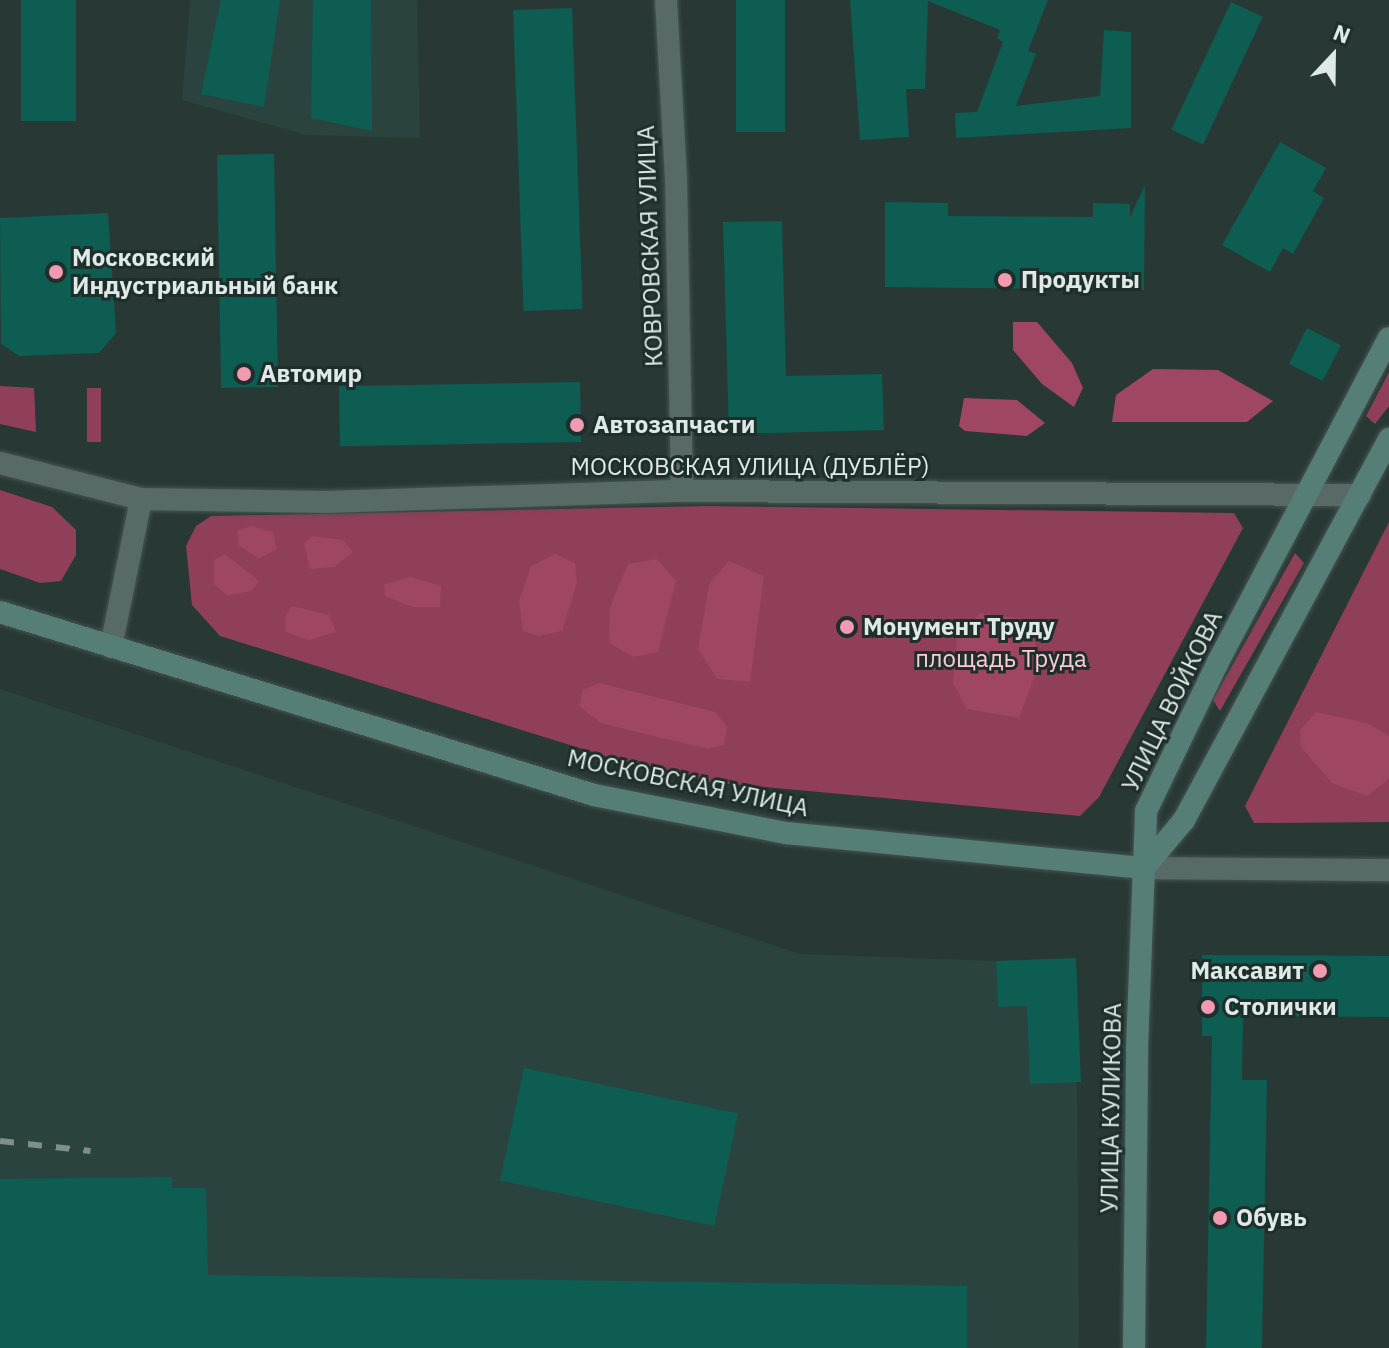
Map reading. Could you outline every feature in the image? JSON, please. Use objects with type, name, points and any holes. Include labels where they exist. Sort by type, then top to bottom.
[{"type":"main road","name":"УЛИЦА ВОЙКОВА","points":[[1144,868],[1146,811],[1389,338]]},
{"type":"main road","points":[[1144,868],[1184,820],[1389,439]]},
{"type":"main road","name":"МОСКОВСКАЯ УЛИЦА","points":[[0,612],[594,795],[786,833],[1144,868]]},
{"type":"main road","name":"УЛИЦА КУЛИКОВА","points":[[1134,1348],[1144,868]]},
{"type":"street","name":"КОВРОВСКАЯ УЛИЦА","points":[[666,0],[676,178],[682,491]]},
{"type":"street","name":"МОСКОВСКАЯ УЛИЦА (ДУБЛЁР)","points":[[0,463],[141,499],[326,502],[682,491],[1360,495]]},
{"type":"street","points":[[111,647],[141,499]]},
{"type":"street","name":"МОСКОВСКАЯ УЛИЦА","points":[[1144,868],[1389,870]]},
{"type":"shaded area","points":[[190,0],[417,0],[420,138],[307,135],[182,100]]},
{"type":"shaded area","points":[[0,689],[800,954],[996,961],[1076,958],[1079,1348],[0,1348]]},
{"type":"green space","points":[[1013,322],[1037,322],[1072,363],[1083,388],[1074,407],[1042,384],[1013,350]]},
{"type":"green space","points":[[1153,369],[1218,370],[1273,401],[1247,422],[1112,422],[1116,395]]},
{"type":"green space","points":[[1389,372],[1389,406],[1375,424],[1366,416]]},
{"type":"green space","points":[[0,386],[34,388],[36,432],[0,424]]},
{"type":"green space","points":[[87,388],[101,388],[101,442],[87,442]]},
{"type":"green space","points":[[964,398],[1017,400],[1045,423],[1027,436],[965,431],[959,426]]},
{"type":"green space","points":[[0,490],[52,507],[76,530],[76,555],[61,581],[40,583],[0,569]]},
{"type":"green space","name":"площадь Труда","points":[[705,506],[1234,513],[1243,528],[1099,797],[1080,816],[709,782],[631,764],[220,636],[192,605],[186,546],[196,526],[211,516]]},
{"type":"green space","points":[[1389,522],[1389,822],[1254,823],[1245,806]]},
{"type":"green space","points":[[251,526],[273,532],[277,549],[259,559],[239,545],[237,531]]},
{"type":"green space","points":[[312,536],[343,540],[353,552],[334,567],[310,569],[304,544]]},
{"type":"green space","points":[[1295,553],[1304,563],[1220,711],[1213,700]]},
{"type":"green space","points":[[225,554],[259,581],[252,591],[227,595],[214,584],[214,560]]},
{"type":"green space","points":[[555,554],[575,563],[577,583],[562,631],[539,636],[523,631],[519,601],[531,566]]},
{"type":"green space","points":[[657,559],[676,581],[658,652],[634,657],[609,643],[610,607],[628,564]]},
{"type":"green space","points":[[729,561],[764,576],[750,682],[717,679],[698,649],[709,584]]},
{"type":"green space","points":[[411,577],[441,586],[440,607],[412,607],[385,596],[384,584]]},
{"type":"green space","points":[[292,606],[329,615],[336,632],[309,640],[286,632],[285,617]]},
{"type":"green space","points":[[980,613],[1031,620],[1039,665],[1019,718],[967,709],[953,683],[957,638]]},
{"type":"green space","points":[[599,683],[715,712],[727,727],[724,745],[707,749],[601,723],[579,706],[583,690]]},
{"type":"green space","points":[[1316,712],[1366,723],[1389,736],[1389,779],[1367,796],[1332,783],[1301,747],[1300,730]]},
{"type":"building","points":[[21,0],[76,0],[76,121],[21,121]]},
{"type":"building","points":[[221,0],[280,0],[264,107],[201,94]]},
{"type":"building","points":[[313,0],[371,0],[372,131],[311,118]]},
{"type":"building","points":[[736,0],[785,0],[785,132],[736,132]]},
{"type":"building","points":[[850,0],[1048,0],[1028,51],[1036,54],[1016,106],[1100,96],[1104,30],[1131,32],[1131,128],[956,138],[955,113],[977,112],[1003,42],[997,38],[1000,30],[928,1],[925,89],[906,89],[909,137],[860,140]]},
{"type":"building","points":[[1231,2],[1263,17],[1203,145],[1171,130]]},
{"type":"building","points":[[572,8],[583,309],[524,311],[513,10]]},
{"type":"building","points":[[1280,142],[1326,168],[1313,191],[1324,198],[1293,254],[1283,248],[1270,272],[1222,245]]},
{"type":"building","points":[[274,154],[278,387],[221,388],[217,155]]},
{"type":"building","points":[[1145,185],[1144,290],[885,287],[885,202],[948,203],[948,216],[1093,217],[1093,203],[1130,204],[1130,217]]},
{"type":"building","name":"Московский Индустриальный банк","points":[[108,213],[116,333],[99,353],[19,356],[1,344],[0,218]]},
{"type":"building","points":[[782,221],[786,376],[882,374],[884,430],[729,434],[723,222]]},
{"type":"building","points":[[1307,328],[1341,345],[1323,381],[1289,364]]},
{"type":"building","points":[[580,382],[581,442],[340,446],[339,386]]},
{"type":"building","points":[[1202,955],[1389,956],[1389,1017],[1243,1016],[1242,1080],[1267,1080],[1262,1348],[1206,1348],[1212,1036],[1202,1036]]},
{"type":"building","points":[[1076,958],[1081,1082],[1030,1084],[1027,1006],[998,1007],[996,961]]},
{"type":"building","points":[[524,1068],[738,1114],[714,1226],[500,1180]]},
{"type":"building","points":[[172,1177],[172,1188],[206,1188],[208,1275],[967,1286],[967,1348],[0,1348],[0,1179]]},
{"type":"railway","points":[[0,1141],[90,1151]]},
{"type":"place","name":"Московский Индустриальный банк","points":[[56,272]]},
{"type":"place","name":"Продукты","points":[[1005,280]]},
{"type":"place","name":"Автомир","points":[[244,374]]},
{"type":"place","name":"Автозапчасти","points":[[577,425]]},
{"type":"place","name":"Монумент Труду","points":[[847,627]]},
{"type":"place","name":"Максавит","points":[[1320,971]]},
{"type":"place","name":"Столички","points":[[1208,1007]]},
{"type":"place","name":"Обувь","points":[[1220,1218]]}]
